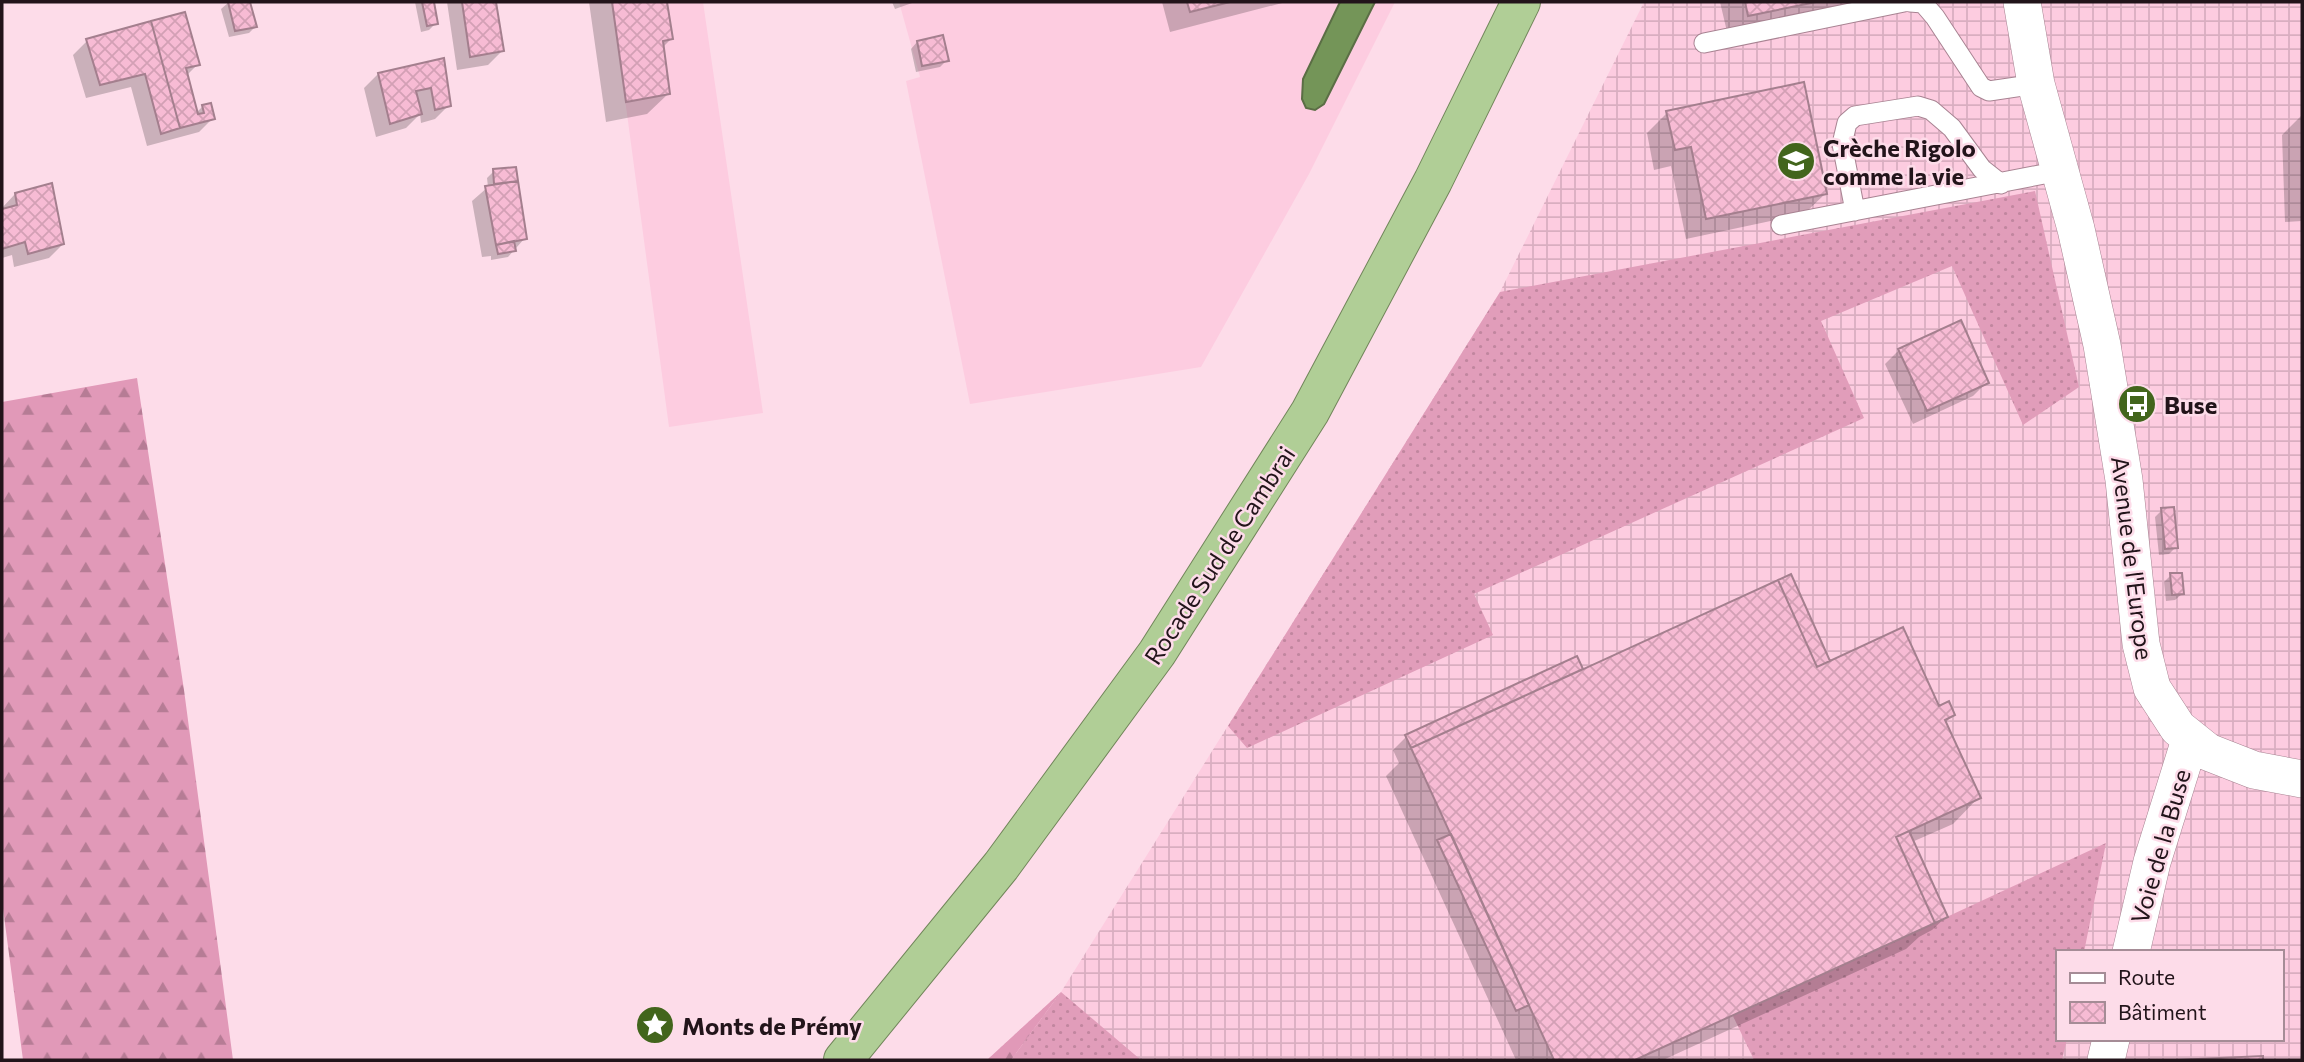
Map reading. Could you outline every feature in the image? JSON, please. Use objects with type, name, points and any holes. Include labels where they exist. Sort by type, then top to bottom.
[{"type":"highway","name":"Rocade Sud de Cambrai","points":[[843,1060],[1001,866],[1157,653],[1310,412],[1433,181],[1521,2]]},
{"type":"street","name":"Avenue de l'Europe","points":[[1999,2],[2036,84]]},
{"type":"street","name":"Avenue de l'Europe","points":[[2022,2],[2036,84],[2089,288],[2114,410],[2138,623],[2152,688],[2178,728],[2207,752],[2254,770],[2302,779]]},
{"type":"street","name":"Voie de la Buse","points":[[2132,950],[2152,862],[2190,740]]},
{"type":"street","points":[[2106,1060],[2111,1041]]},
{"type":"lane","points":[[1704,43],[1904,2]]},
{"type":"lane","points":[[1910,2],[1923,3],[1935,17],[1981,87],[1989,91],[2036,84]]},
{"type":"lane","points":[[1856,211],[1842,144],[1847,123],[1855,116],[1918,106],[1931,110],[1952,128],[1982,169],[2001,184]]},
{"type":"lane","points":[[1781,225],[2060,171]]},
{"type":"shaded area","points":[[612,2],[703,2],[763,413],[669,427]]},
{"type":"shaded area","points":[[899,2],[1395,2],[1309,174],[1201,367],[970,404],[906,81],[920,77]]},
{"type":"shaded area","points":[[1340,2],[1375,2],[1324,104],[1315,110],[1306,108],[1302,99],[1303,79]]},
{"type":"shaded area","points":[[1644,2],[2302,2],[2302,1060],[987,1060],[1061,992],[1500,292]]},
{"type":"shaded area","points":[[2035,191],[2079,387],[2023,425],[1952,266],[1821,321],[1864,418],[1474,594],[1493,635],[1247,748],[1228,726],[1500,292]]},
{"type":"shaded area","points":[[2106,843],[2084,950],[2056,950],[2056,1041],[2067,1041],[2062,1060],[1754,1060],[1733,1016]]},
{"type":"shaded area","points":[[1061,992],[1141,1060],[1011,1060]]},
{"type":"green space","points":[[137,378],[184,690],[233,1060],[23,1060],[2,901],[2,402]]},
{"type":"green space","points":[[1061,992],[1011,1060],[987,1060]]},
{"type":"building","points":[[228,2],[250,2],[257,27],[235,31]]},
{"type":"building","points":[[422,2],[434,2],[438,24],[427,26]]},
{"type":"building","points":[[462,2],[496,2],[504,51],[470,57]]},
{"type":"building","points":[[612,2],[667,2],[673,39],[663,41],[670,94],[626,102]]},
{"type":"building","points":[[1187,2],[1230,2],[1190,12]]},
{"type":"building","points":[[1745,2],[1816,2],[1748,16]]},
{"type":"building","points":[[185,12],[200,65],[186,68],[198,114],[204,113],[202,105],[211,103],[215,119],[180,128],[151,21]]},
{"type":"building","points":[[151,21],[180,128],[161,134],[145,74],[100,85],[86,39]]},
{"type":"building","points":[[943,35],[949,61],[922,66],[917,41]]},
{"type":"building","points":[[444,58],[451,106],[435,110],[431,88],[416,91],[422,114],[390,124],[378,73]]},
{"type":"building","points":[[1804,82],[1827,194],[1706,219],[1691,147],[1675,150],[1666,111]]},
{"type":"building","points":[[516,167],[518,181],[494,184],[493,169]]},
{"type":"building","points":[[518,181],[527,239],[496,245],[485,186]]},
{"type":"building","points":[[52,183],[64,244],[28,254],[25,242],[2,249],[2,209],[17,205],[15,193]]},
{"type":"building","points":[[514,241],[516,251],[498,254],[496,245]]},
{"type":"building","points":[[1961,320],[1989,383],[1927,411],[1898,349]]},
{"type":"building","points":[[2174,507],[2178,548],[2165,549],[2161,508]]},
{"type":"building","points":[[2170,573],[2182,573],[2184,594],[2172,595]]},
{"type":"building","points":[[1791,574],[1830,661],[1817,667],[1778,580]]},
{"type":"building","points":[[1778,580],[1817,667],[1903,627],[1939,706],[1949,701],[1955,715],[1945,720],[1981,798],[1896,837],[1935,923],[1635,1060],[1554,1060],[1411,748]]},
{"type":"building","points":[[1577,656],[1583,669],[1411,748],[1405,735]]},
{"type":"building","points":[[1909,831],[1948,917],[1935,923],[1896,837]]},
{"type":"building","points":[[1451,834],[1529,1005],[1516,1011],[1437,840]]},
{"type":"building","points":[[2263,1056],[2263,1060],[2176,1060]]},
{"type":"place","name":"Crèche Rigolo comme la vie","points":[[1796,161]]},
{"type":"place","name":"Buse","points":[[2137,404]]},
{"type":"place","name":"Monts de Prémy","points":[[655,1025]]}]
